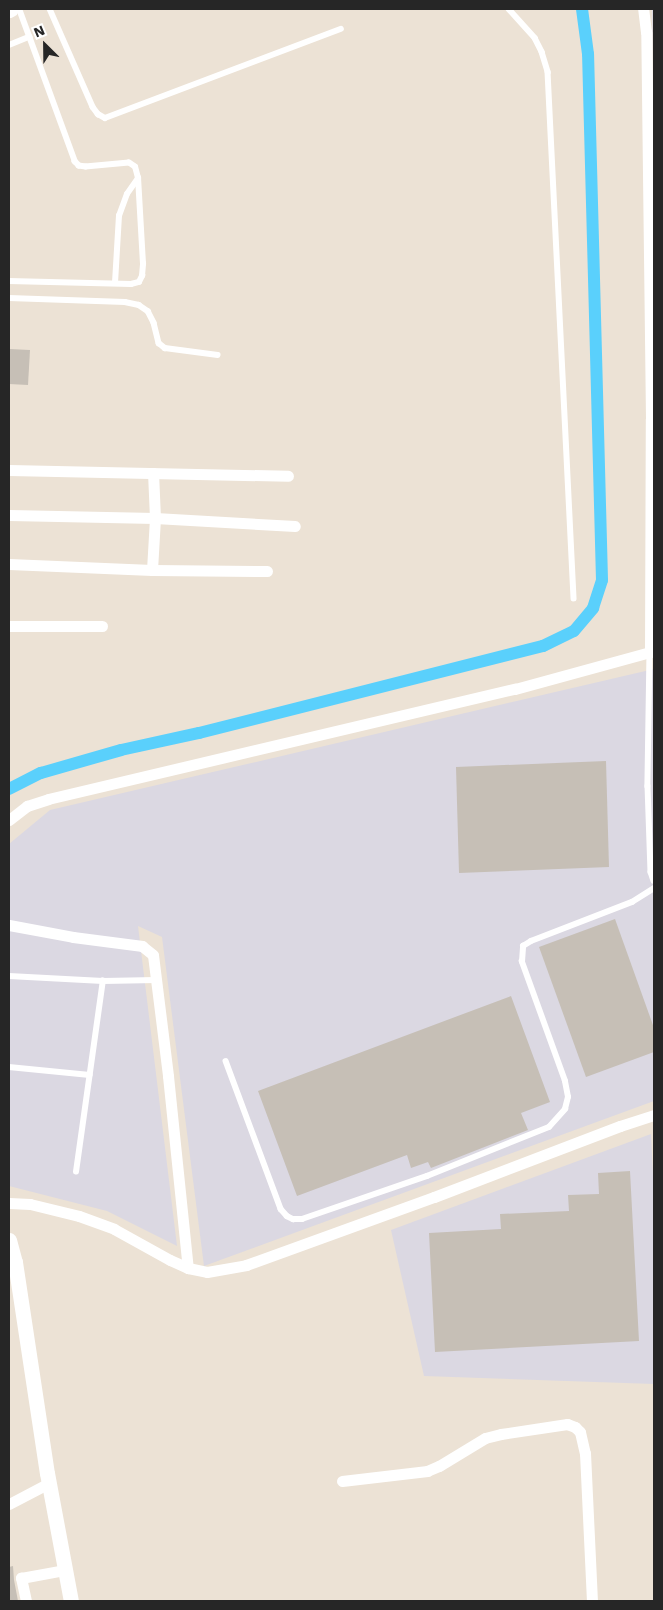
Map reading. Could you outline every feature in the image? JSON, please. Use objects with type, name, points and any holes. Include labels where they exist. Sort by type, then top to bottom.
[{"type":"street","points":[[9,820],[27,806],[48,798],[515,689],[650,652],[652,419],[646,32],[643,9]]},
{"type":"street","points":[[9,470],[288,476]]},
{"type":"street","points":[[152,473],[155,518],[152,570]]},
{"type":"street","points":[[9,514],[155,518],[295,526]]},
{"type":"street","points":[[9,564],[152,570],[267,571]]},
{"type":"street","points":[[9,626],[102,626]]},
{"type":"street","points":[[9,925],[73,937],[142,946],[153,955],[187,1240],[188,1268]]},
{"type":"street","points":[[9,1203],[30,1204],[88,1219],[114,1229],[188,1268],[206,1272],[246,1265],[425,1201],[620,1126],[654,1116]]},
{"type":"street","points":[[9,1240],[18,1276],[49,1483],[71,1601]]},
{"type":"street","points":[[342,1481],[427,1471],[439,1466],[485,1438],[501,1434],[567,1424],[575,1427],[580,1432],[585,1453],[592,1601]]},
{"type":"street","points":[[9,1504],[49,1483]]},
{"type":"street","points":[[26,1601],[21,1578],[65,1570]]},
{"type":"lane","points":[[9,281],[115,283],[139,282],[142,276],[138,178],[135,167],[129,163],[86,167],[79,166],[75,162],[19,9]]},
{"type":"lane","points":[[50,9],[93,107],[98,114],[105,118],[341,29]]},
{"type":"lane","points":[[509,9],[535,38],[542,52],[548,72],[574,598]]},
{"type":"lane","points":[[9,45],[29,37]]},
{"type":"lane","points":[[115,283],[118,216],[127,194],[138,178]]},
{"type":"lane","points":[[9,298],[126,302],[139,305],[148,311],[154,323],[159,342],[165,348],[218,355]]},
{"type":"lane","points":[[650,652],[652,705],[648,786],[651,872],[654,881]]},
{"type":"lane","points":[[226,1061],[282,1209],[293,1220],[302,1219],[428,1176],[550,1127],[565,1109],[568,1097],[565,1081],[522,962],[523,946],[530,941],[632,902],[654,888]]},
{"type":"lane","points":[[9,976],[103,981],[156,980]]},
{"type":"lane","points":[[76,1172],[103,981]]},
{"type":"lane","points":[[9,1067],[90,1075]]},
{"type":"shaded area","points":[[652,9],[654,9],[654,124]]},
{"type":"shaded area","points":[[654,669],[654,1101],[204,1266],[162,937],[138,926],[177,1246],[107,1211],[9,1186],[9,844],[50,810]]},
{"type":"shaded area","points":[[651,1134],[654,1196],[654,1384],[424,1376],[391,1230]]},
{"type":"building","points":[[9,349],[30,350],[28,385],[9,384]]},
{"type":"building","points":[[606,761],[609,867],[459,873],[456,767]]},
{"type":"building","points":[[615,919],[654,1028],[654,1052],[586,1077],[539,947]]},
{"type":"building","points":[[511,996],[550,1102],[521,1113],[528,1130],[431,1168],[428,1162],[411,1168],[407,1155],[297,1196],[258,1091]]},
{"type":"building","points":[[630,1171],[639,1341],[435,1352],[429,1233],[501,1229],[500,1214],[569,1211],[568,1195],[599,1194],[598,1173]]},
{"type":"building","points":[[13,1566],[18,1601],[9,1601],[9,1567]]},
{"type":"waterway","points":[[9,789],[41,773],[121,750],[199,733],[543,646],[574,631],[593,608],[602,580],[588,54],[582,9]]}]
